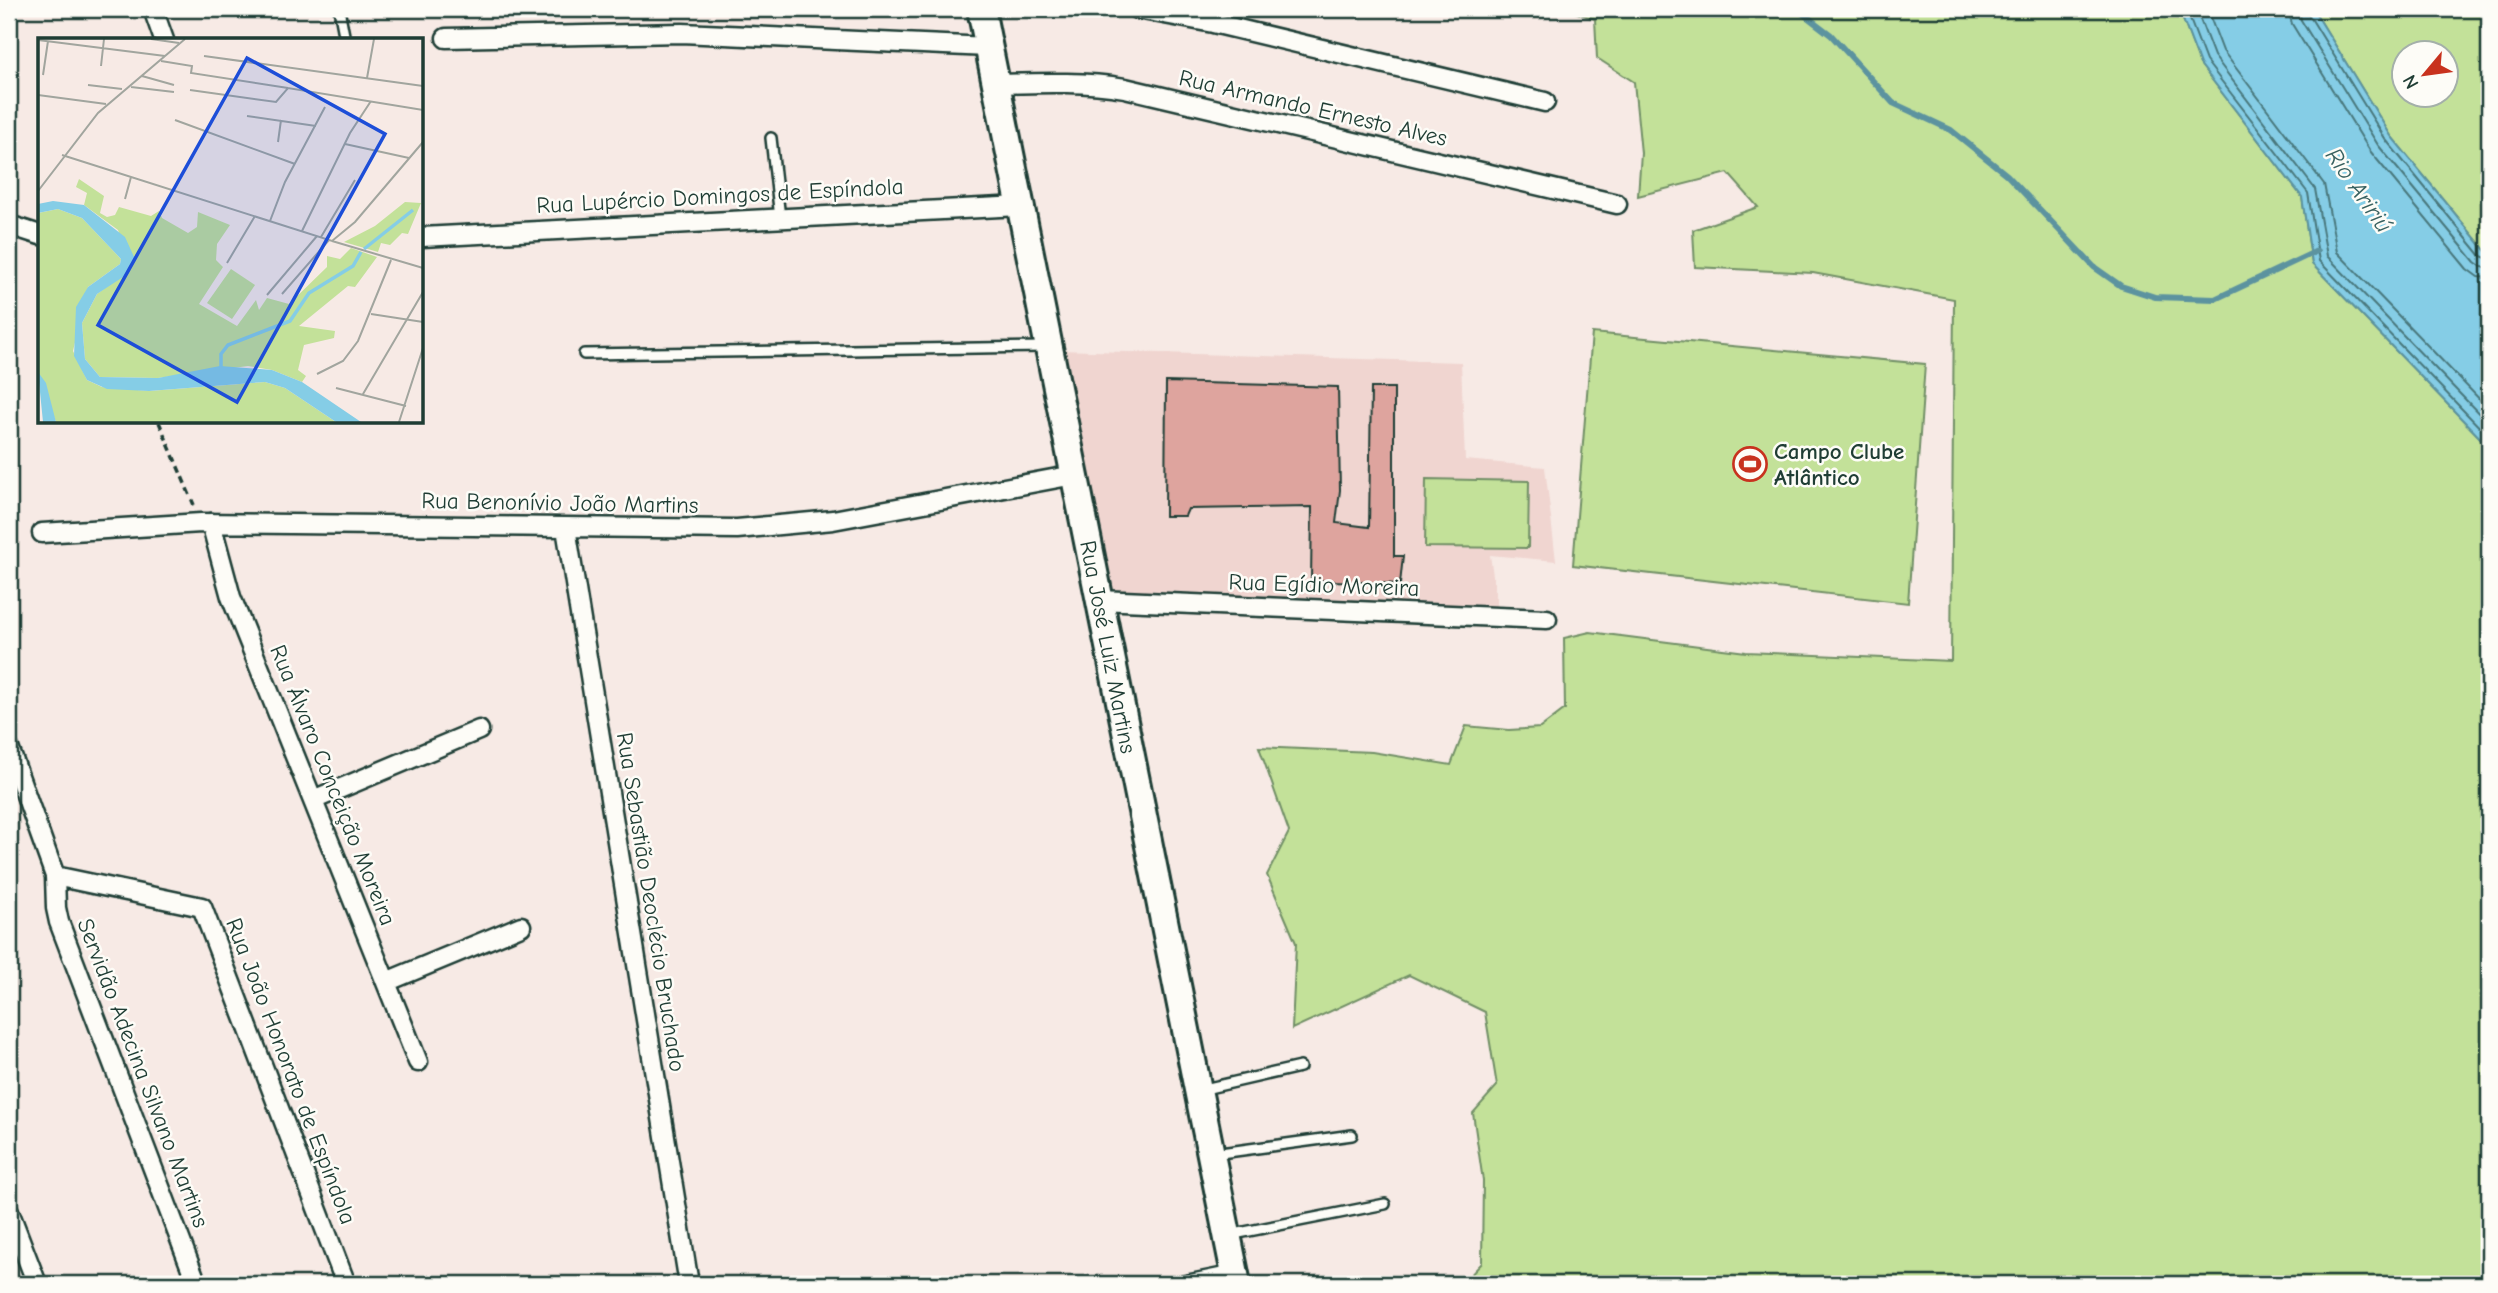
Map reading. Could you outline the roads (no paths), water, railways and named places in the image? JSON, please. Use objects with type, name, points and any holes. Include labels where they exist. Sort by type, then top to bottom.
[{"type":"main road","name":"Rua José Luiz Martins","points":[[981,9],[1236,1277]]},
{"type":"street","points":[[153,9],[163,38]]},
{"type":"street","points":[[1137,9],[1227,26],[1545,102]]},
{"type":"street","points":[[446,38],[682,33],[988,47]]},
{"type":"street","name":"Rua Armando Ernesto Alves","points":[[995,84],[1063,82],[1125,88],[1617,204]]},
{"type":"street","name":"Rua Lupércio Domingos de Espíndola","points":[[424,237],[1020,206]]},
{"type":"street","points":[[9,225],[38,234]]},
{"type":"street","name":"Rua Benonívio João Martins","points":[[42,533],[206,523],[737,529],[833,520],[1074,475]]},
{"type":"street","name":"Rua Álvaro Conceição Moreira","points":[[206,523],[231,597],[418,1062]]},
{"type":"street","name":"Rua Sebastião Deoclécio Bruchado","points":[[566,528],[689,1284]]},
{"type":"street","name":"Rua Egídio Moreira","points":[[1099,600],[1547,619]]},
{"type":"street","points":[[313,800],[479,730]]},
{"type":"street","points":[[9,748],[55,876]]},
{"type":"street","name":"Servidão Adecina Silvano Martins","points":[[55,876],[59,922],[197,1284]]},
{"type":"street","name":"Rua João Honorato de Espíndola","points":[[55,876],[202,907],[346,1284]]},
{"type":"street","points":[[386,982],[521,926]]},
{"type":"street","points":[[9,1211],[37,1284]]},
{"type":"lane","points":[[339,9],[345,38]]},
{"type":"lane","points":[[771,138],[780,218]]},
{"type":"lane","points":[[584,354],[1048,346]]},
{"type":"lane","points":[[1198,1090],[1300,1067]]},
{"type":"lane","points":[[1211,1154],[1352,1135]]},
{"type":"lane","points":[[1227,1235],[1385,1204]]},
{"type":"lane","points":[[1167,1284],[1236,1277]]},
{"type":"water","name":"Rio Aririú","points":[[2179,9],[2313,9],[2391,136],[2489,255],[2489,447],[2312,264],[2302,197],[2200,64]]},
{"type":"waterway","points":[[1797,9],[1831,35],[1893,103],[1951,130],[2007,175],[2094,267],[2121,286],[2155,297],[2215,299],[2317,251]]},
{"type":"place","name":"Campo Clube Atlântico","points":[[1750,464]]}]
